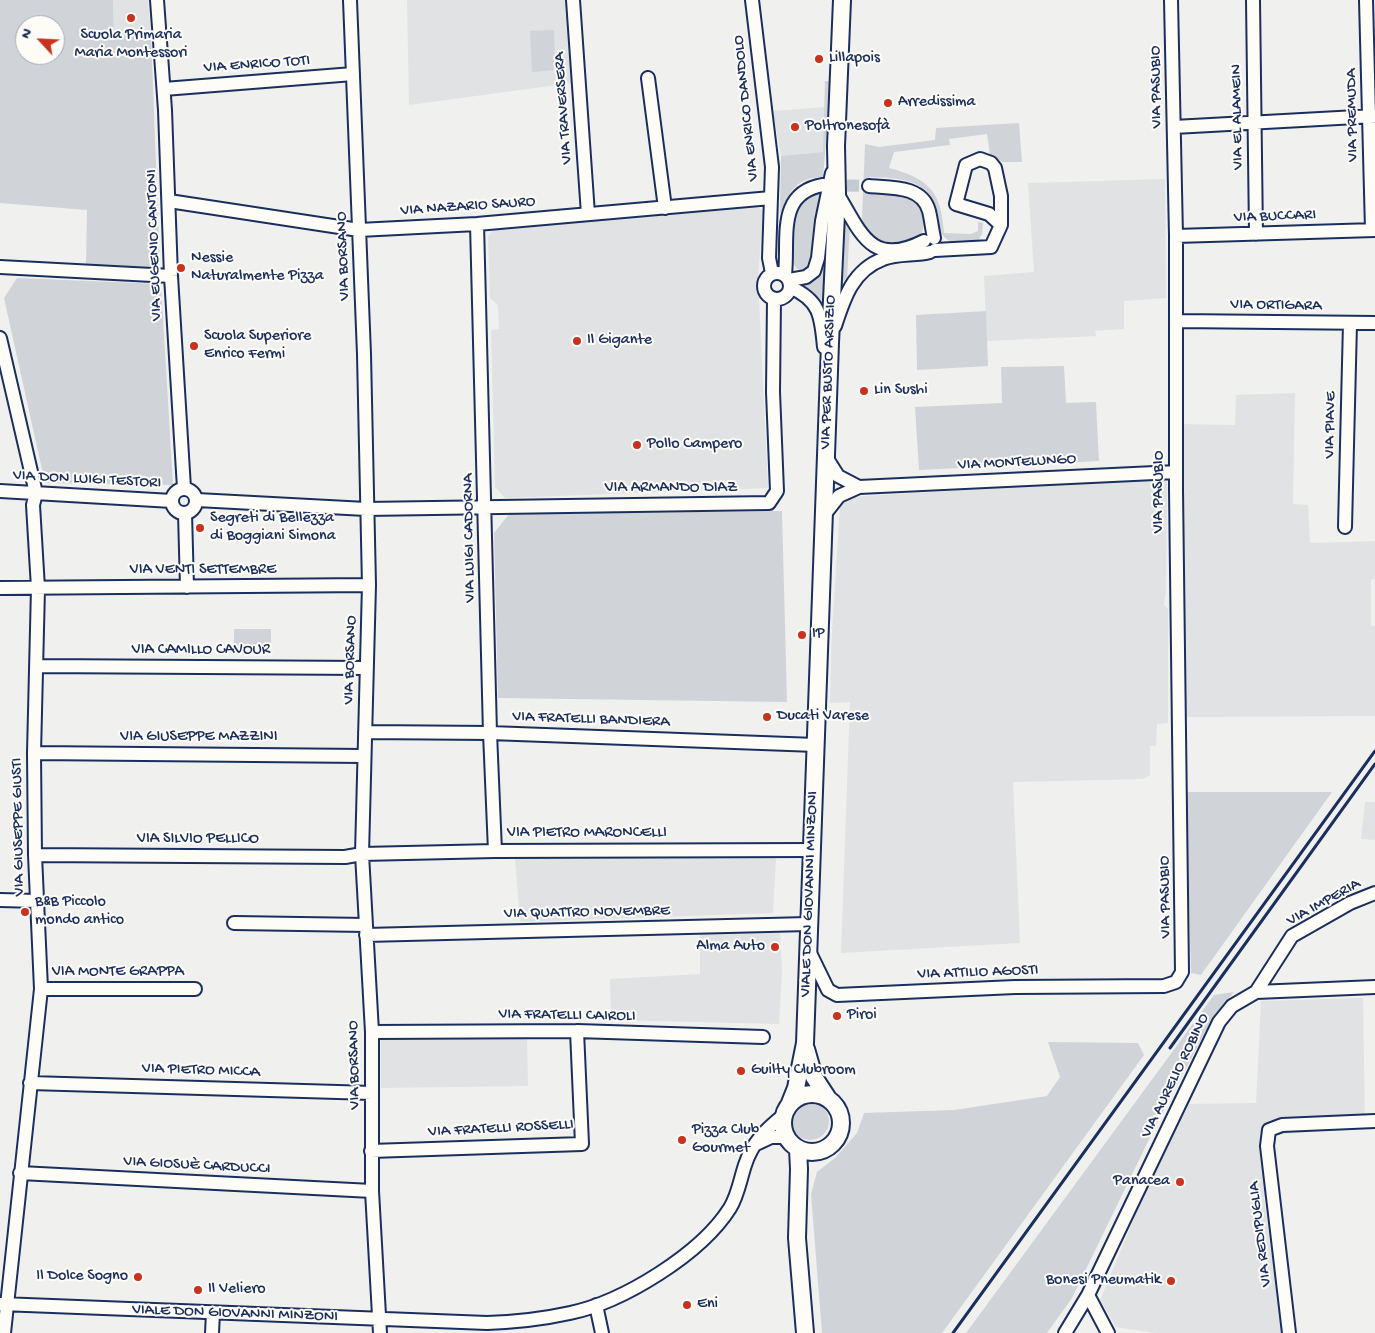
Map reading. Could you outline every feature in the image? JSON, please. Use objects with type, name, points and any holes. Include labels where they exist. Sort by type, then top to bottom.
[{"type":"main road","name":"VIA PER BUSTO ARSIZIO","points":[[816,745],[837,193],[836,146],[842,0]]},
{"type":"main road","name":"VIALE DON GIOVANNI MINZONI","points":[[787,1109],[796,1088],[805,1043],[816,745]]},
{"type":"main road","name":"VIALE DON GIOVANNI MINZONI","points":[[805,1043],[814,1077],[827,1097]]},
{"type":"main road","points":[[798,1195],[817,1152],[835,1142],[842,1123],[835,1104],[827,1097],[807,1094],[787,1109],[783,1130],[786,1137],[798,1149],[817,1152]]},
{"type":"main road","points":[[798,1149],[797,1238],[805,1333]]},
{"type":"street","name":"VIA EUGENIO CANTONI","points":[[156,0],[164,89],[171,276],[184,488]]},
{"type":"street","name":"VIA BORSANO","points":[[350,0],[364,354],[369,586],[362,854],[372,1032],[372,1191],[380,1327]]},
{"type":"street","name":"VIA TRAVERSERA","points":[[573,0],[588,214]]},
{"type":"street","name":"VIA ENRICO DANDOLO","points":[[752,0],[772,167],[769,258],[784,279]]},
{"type":"street","name":"VIA PASUBIO","points":[[1171,0],[1176,236],[1176,472],[1184,961],[1182,972],[1176,982]]},
{"type":"street","name":"VIA EL ALAMEIN","points":[[1253,0],[1256,234]]},
{"type":"street","name":"VIA PREMUDA","points":[[1366,0],[1372,116],[1374,230]]},
{"type":"street","name":"VIA ENRICO TOTI","points":[[164,89],[353,74]]},
{"type":"street","points":[[648,78],[665,208]]},
{"type":"street","points":[[1174,127],[1372,116]]},
{"type":"street","points":[[784,279],[806,277],[814,271],[818,258],[822,220],[836,146]]},
{"type":"street","points":[[837,193],[858,228],[869,242],[879,250],[906,250],[931,244],[964,250],[990,247],[1001,225],[1001,196],[995,168],[991,163],[980,159],[966,165],[956,204],[989,214],[1001,225]]},
{"type":"street","points":[[774,299],[786,295],[784,279],[790,208],[801,192],[823,185]]},
{"type":"street","points":[[869,186],[902,188],[912,191],[921,198],[929,209],[931,244]]},
{"type":"street","name":"VIA NAZARIO SAURO","points":[[169,201],[359,230],[477,224],[771,198]]},
{"type":"street","name":"VIA LUIGI CADORNA","points":[[477,224],[490,733],[495,851]]},
{"type":"street","name":"VIA BUCCARI","points":[[1176,236],[1374,230]]},
{"type":"street","points":[[830,343],[847,292],[855,277],[884,258],[931,244]]},
{"type":"street","points":[[0,267],[171,276]]},
{"type":"street","name":"VIA ENRICO DANDOLO","points":[[774,299],[766,294],[763,285],[767,277],[784,279]]},
{"type":"street","points":[[784,279],[806,294],[816,306],[821,320],[829,390]]},
{"type":"street","name":"VIA ARMANDO DIAZ","points":[[366,508],[769,503],[777,491],[773,392],[774,299]]},
{"type":"street","name":"VIA ORTIGARA","points":[[1177,321],[1375,323]]},
{"type":"street","name":"VIA PIAVE","points":[[1345,527],[1350,323]]},
{"type":"street","name":"VIA GIUSEPPE GIUSTI","points":[[0,338],[36,493],[33,505],[38,588],[34,753],[35,855],[41,989],[4,1304],[4,1333]]},
{"type":"street","points":[[826,457],[838,476],[859,487]]},
{"type":"street","name":"VIA MONTELUNGO","points":[[824,515],[839,496],[859,487],[1176,472]]},
{"type":"street","name":"VIA DON LUIGI TESTORI","points":[[184,513],[176,510],[172,501],[175,492],[184,488],[193,492],[196,500]]},
{"type":"street","name":"VIA DON LUIGI TESTORI","points":[[0,491],[172,501]]},
{"type":"street","points":[[187,587],[184,513],[193,509],[196,500],[366,508]]},
{"type":"street","name":"VIA VENTI SETTEMBRE","points":[[38,588],[369,586]]},
{"type":"street","points":[[0,588],[38,588]]},
{"type":"street","name":"VIA CAMILLO CAVOUR","points":[[36,666],[367,668]]},
{"type":"street","name":"VIA FRATELLI BANDIERA","points":[[365,732],[490,733],[816,745]]},
{"type":"street","name":"VIA GIUSEPPE MAZZINI","points":[[34,753],[364,756]]},
{"type":"street","name":"VIA PIETRO MARONCELLI","points":[[362,854],[495,851],[813,850]]},
{"type":"street","name":"VIA SILVIO PELLICO","points":[[35,855],[345,857],[362,854]]},
{"type":"street","name":"VIA IMPERIA","points":[[1256,992],[1292,936],[1350,903],[1375,893]]},
{"type":"street","points":[[0,900],[37,901]]},
{"type":"street","name":"VIA QUATTRO NOVEMBRE","points":[[234,923],[366,930],[808,924]]},
{"type":"street","name":"VIA ATTILIO AGOSTI","points":[[807,949],[828,990],[837,995],[1015,987],[1164,986],[1176,982]]},
{"type":"street","name":"VIA AURELIO ROBINO","points":[[1065,1333],[1088,1295],[1219,1022],[1232,1006],[1256,992],[1375,986]]},
{"type":"street","name":"VIA MONTE GRAPPA","points":[[41,989],[196,989]]},
{"type":"street","name":"VIA FRATELLI CAIROLI","points":[[372,1032],[577,1031],[763,1038]]},
{"type":"street","name":"VIA FRATELLI ROSSELLI","points":[[371,1151],[582,1144],[577,1031]]},
{"type":"street","name":"VIA PIETRO MICCA","points":[[30,1082],[372,1093]]},
{"type":"street","name":"VIALE DON GIOVANNI MINZONI","points":[[4,1304],[213,1313],[380,1327],[528,1321],[572,1313],[596,1305],[646,1282],[682,1258],[713,1230],[730,1208],[752,1147],[763,1132],[787,1109]]},
{"type":"street","name":"VIA REDIPUGLIA","points":[[1289,1333],[1267,1146],[1269,1130],[1282,1125],[1375,1121]]},
{"type":"street","points":[[752,1147],[772,1137],[786,1137]]},
{"type":"street","name":"VIA GIOSUÈ CARDUCCI","points":[[20,1173],[372,1191]]},
{"type":"street","points":[[1088,1295],[1108,1333]]},
{"type":"street","points":[[596,1305],[602,1333]]},
{"type":"street","points":[[212,1333],[213,1313]]},
{"type":"shaded area","points":[[0,0],[113,0],[114,35],[151,35],[160,268],[86,265],[87,210],[0,203]]},
{"type":"shaded area","name":"Scuola Primaria Maria Montessori","points":[[113,0],[148,0],[151,35],[114,35]]},
{"type":"shaded area","points":[[407,0],[568,0],[572,83],[409,105]]},
{"type":"shaded area","points":[[554,30],[555,70],[532,72],[530,31]]},
{"type":"shaded area","points":[[825,81],[831,81],[823,177],[806,180],[794,188],[786,200],[780,215],[781,156],[823,152]]},
{"type":"shaded area","points":[[826,107],[823,152],[781,156],[773,111]]},
{"type":"shaded area","points":[[1019,123],[1022,162],[1003,162],[990,155],[987,134],[949,139],[950,145],[894,152],[889,168],[914,177],[931,189],[940,207],[944,233],[971,234],[978,231],[978,222],[983,223],[982,234],[977,242],[963,244],[947,239],[942,235],[935,222],[939,221],[936,207],[930,197],[915,184],[894,178],[869,177],[868,190],[901,194],[916,200],[923,212],[924,227],[922,233],[913,243],[885,247],[864,229],[862,219],[865,144],[879,147],[935,140],[936,128]]},
{"type":"shaded area","points":[[1165,179],[1166,298],[1124,301],[1124,329],[1095,331],[1096,336],[987,341],[984,276],[1034,272],[1028,183]]},
{"type":"shaded area","points":[[812,193],[822,193],[814,254],[810,264],[802,270],[797,269],[793,263],[795,212],[799,204]]},
{"type":"shaded area","points":[[756,207],[763,210],[758,278],[768,488],[505,498],[495,487],[491,330],[499,329],[498,305],[490,298],[488,236],[494,229]]},
{"type":"shaded area","points":[[841,219],[850,226],[847,278],[838,286]]},
{"type":"shaded area","points":[[826,235],[823,306],[811,292],[801,285],[808,282],[817,271]]},
{"type":"shaded area","points":[[17,278],[161,284],[173,485],[45,483],[4,298]]},
{"type":"shaded area","points":[[986,311],[988,366],[917,370],[916,315]]},
{"type":"shaded area","points":[[1064,366],[1066,403],[1096,402],[1099,461],[919,470],[915,407],[1002,403],[1001,367]]},
{"type":"shaded area","points":[[1295,393],[1293,504],[1308,505],[1310,543],[1375,541],[1375,579],[1371,580],[1371,626],[1375,626],[1375,716],[1184,717],[1178,424],[1235,425],[1236,395]]},
{"type":"shaded area","points":[[1159,478],[1167,482],[1166,592],[1164,605],[1168,609],[1168,723],[1157,724],[1156,746],[1150,746],[1150,775],[1143,779],[1013,782],[1020,943],[841,953],[850,702],[830,703],[832,630],[840,507],[850,497]]},
{"type":"shaded area","points":[[782,511],[787,702],[498,698],[494,533],[509,514]]},
{"type":"shaded area","points":[[234,629],[271,629],[271,647],[234,647]]},
{"type":"shaded area","points":[[1186,792],[1332,792],[1201,975],[1191,973]]},
{"type":"shaded area","points":[[1365,802],[1375,802],[1375,840],[1361,839]]},
{"type":"shaded area","points":[[515,858],[776,858],[773,913],[520,922]]},
{"type":"shaded area","points":[[772,929],[780,932],[782,972],[779,1024],[611,1020],[610,979],[700,974],[700,933]]},
{"type":"shaded area","points":[[1234,992],[1213,1017],[1156,1125],[1072,1298],[1047,1333],[966,1333],[1214,995]]},
{"type":"shaded area","points":[[1363,998],[1365,1127],[1274,1135],[1280,1196],[1264,1197],[1282,1333],[1155,1333],[1116,1327],[1100,1300],[1140,1204],[1189,1104],[1256,1103],[1261,1001]]},
{"type":"shaded area","points":[[527,1036],[528,1086],[381,1088],[381,1039]]},
{"type":"shaded area","points":[[1048,1042],[1138,1043],[1144,1055],[942,1333],[822,1333],[811,1194],[817,1172],[835,1158],[857,1133],[864,1113],[954,1110],[1047,1096],[1060,1077]]},
{"type":"shaded area","points":[[810,1102],[824,1107],[829,1121],[824,1135],[810,1140],[796,1135],[791,1121],[796,1107]]},
{"type":"tunnel","points":[[829,185],[869,186]]},
{"type":"railway","points":[[953,1333],[1375,751]]},
{"type":"railway","points":[[1170,1048],[1375,764]]},
{"type":"place","name":"Scuola Primaria Maria Montessori","points":[[131,18]]},
{"type":"place","name":"Lillapois","points":[[819,59]]},
{"type":"place","name":"Arredissima","points":[[888,103]]},
{"type":"place","name":"Poltronesofà","points":[[795,127]]},
{"type":"place","name":"Nessie Naturalmente Pizza","points":[[181,268]]},
{"type":"place","name":"Il Gigante","points":[[577,341]]},
{"type":"place","name":"Scuola Superiore Enrico Fermi","points":[[194,346]]},
{"type":"place","name":"Lin Sushi","points":[[864,391]]},
{"type":"place","name":"Pollo Campero","points":[[637,445]]},
{"type":"place","name":"Segreti di Bellezza di Boggiani Simona","points":[[200,528]]},
{"type":"place","name":"IP","points":[[802,635]]},
{"type":"place","name":"Ducati Varese","points":[[767,717]]},
{"type":"place","name":"B&B Piccolo mondo antico","points":[[25,912]]},
{"type":"place","name":"Alma Auto","points":[[775,947]]},
{"type":"place","name":"Piroi","points":[[837,1016]]},
{"type":"place","name":"Guilty Clubroom","points":[[741,1071]]},
{"type":"place","name":"Pizza Club Gourmet","points":[[682,1140]]},
{"type":"place","name":"Panacea","points":[[1180,1182]]},
{"type":"place","name":"Il Dolce Sogno","points":[[138,1277]]},
{"type":"place","name":"Bonesi Pneumatik","points":[[1171,1281]]},
{"type":"place","name":"Il Veliero","points":[[198,1290]]},
{"type":"place","name":"Eni","points":[[687,1305]]}]
